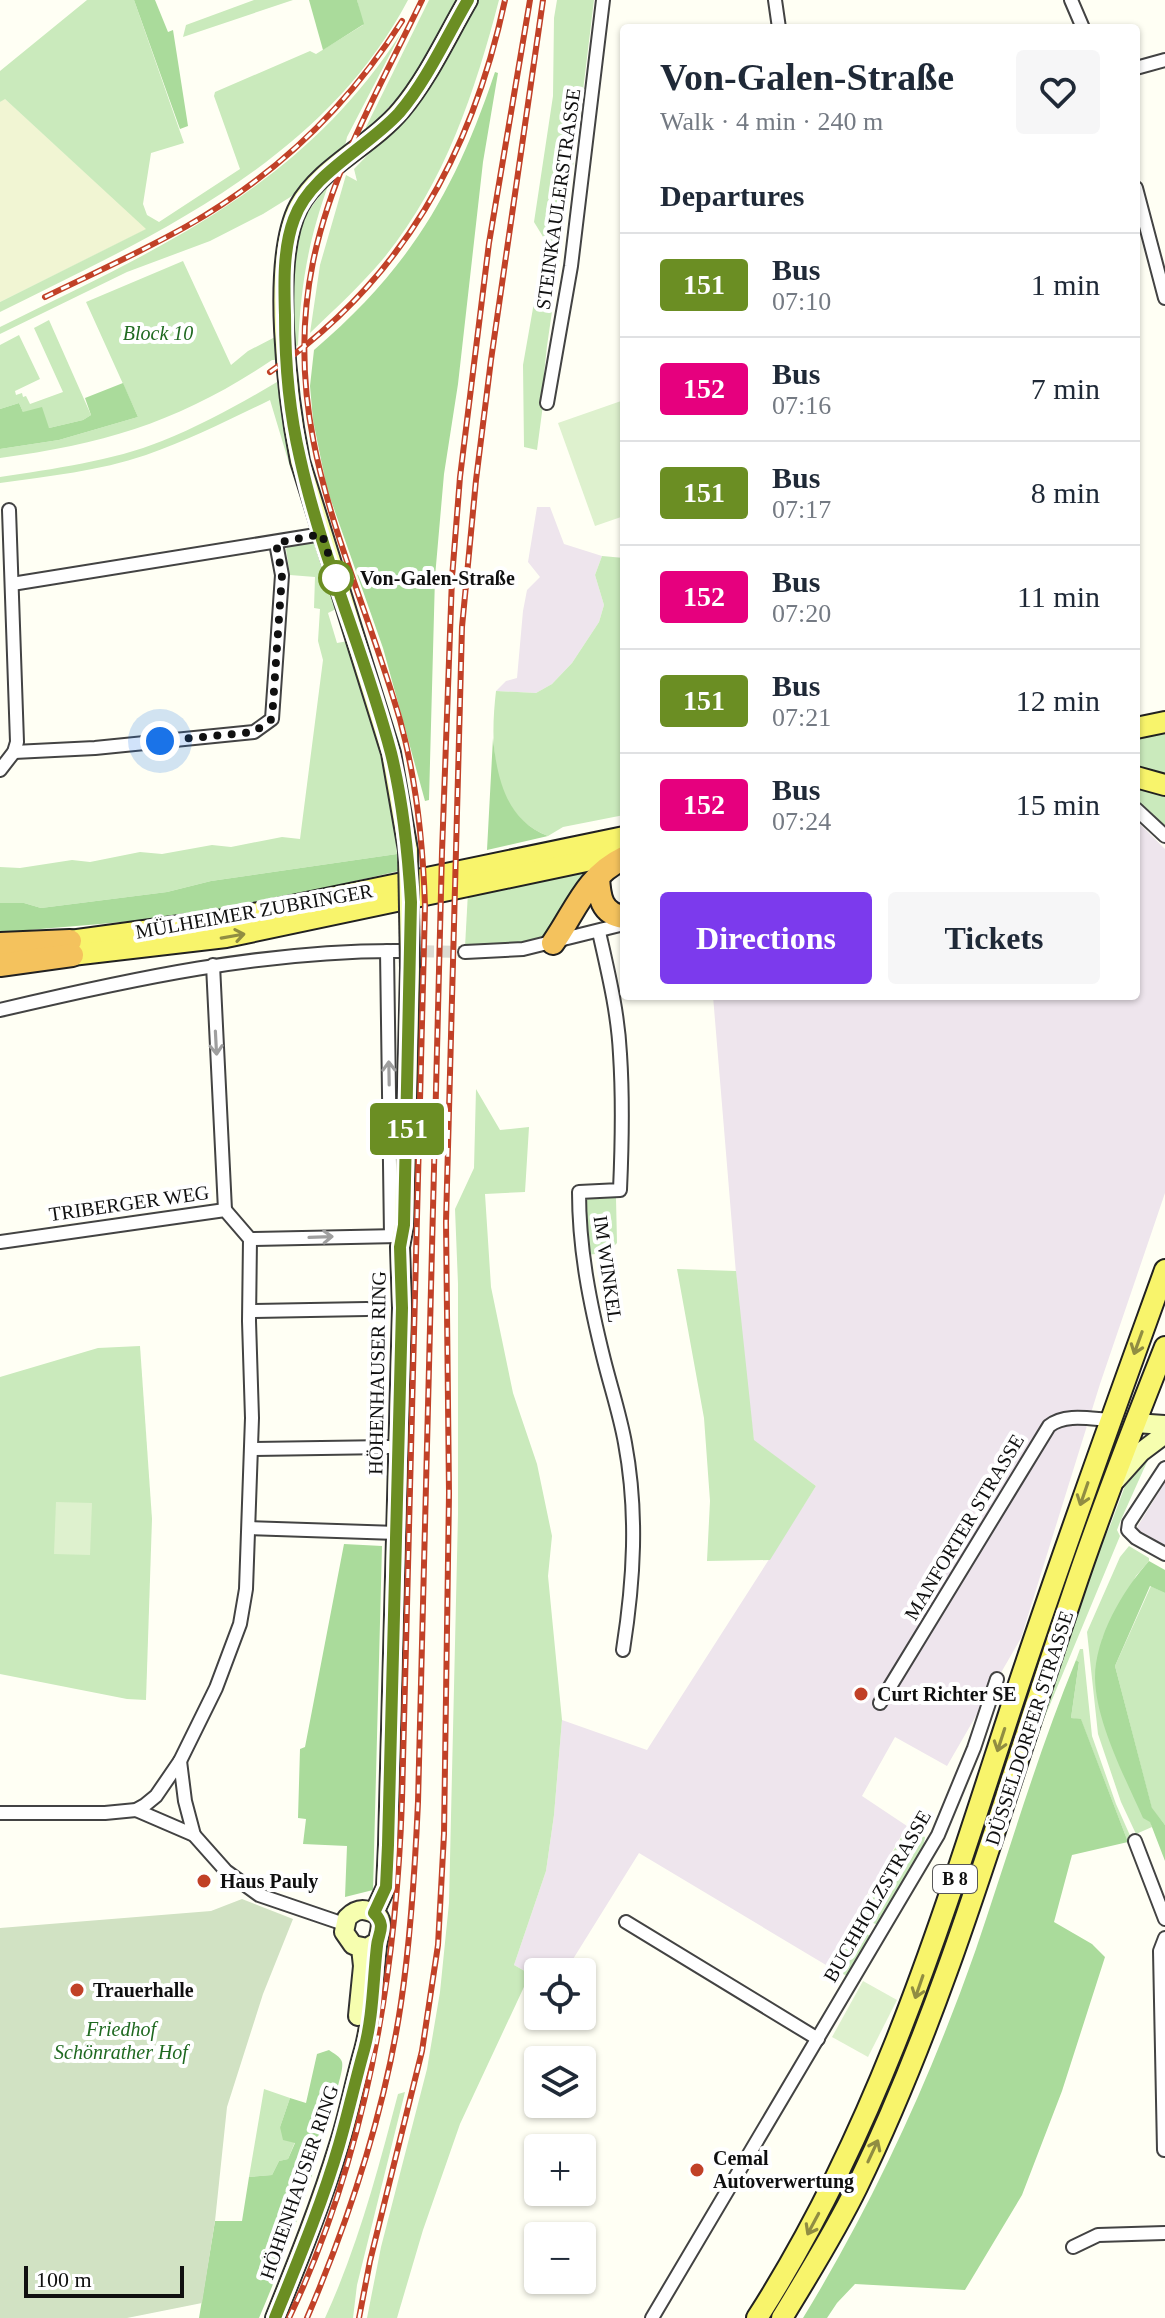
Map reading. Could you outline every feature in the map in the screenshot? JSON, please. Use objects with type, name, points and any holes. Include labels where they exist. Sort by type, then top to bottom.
[{"type":"highway","points":[[553,943],[585,889],[620,858]]},
{"type":"highway","points":[[598,877],[599,897],[606,909],[620,915]]},
{"type":"highway","points":[[0,944],[69,951]]},
{"type":"highway","points":[[0,962],[69,951]]},
{"type":"main road","points":[[1140,727],[1165,722]]},
{"type":"main road","points":[[1140,778],[1165,785]]},
{"type":"main road","name":"MÜLHEIMER ZUBRINGER","points":[[69,951],[620,838]]},
{"type":"main road","name":"MÜLHEIMER ZUBRINGER","points":[[69,951],[226,937],[620,856]]},
{"type":"main road","name":"B 8","points":[[1110,1420],[1165,1270]]},
{"type":"main road","name":"B 8","points":[[1135,1423],[1164,1358]]},
{"type":"main road","points":[[1110,1420],[1135,1423]]},
{"type":"main road","name":"DÜSSELDORFER STRASSE","points":[[757,2318],[837,2178],[914,2001],[1049,1593],[1110,1420]]},
{"type":"main road","name":"DÜSSELDORFER STRASSE","points":[[782,2318],[821,2255],[856,2188],[934,2009],[1109,1489],[1135,1423]]},
{"type":"street","name":"HÖHENHAUSER RING","points":[[275,2318],[312,2227],[338,2148],[361,2059],[374,1987],[369,1945],[382,1930],[374,1913],[386,1887],[397,1533],[397,1236],[408,850],[391,753],[300,461],[289,389],[285,303],[287,257],[293,220],[305,198],[322,179],[366,144],[401,110],[468,0]]},
{"type":"street","name":"STEINKAULERSTRASSE","points":[[547,403],[571,266],[603,0]]},
{"type":"street","points":[[775,0],[778,24]]},
{"type":"street","points":[[1071,0],[1081,24]]},
{"type":"street","points":[[1140,67],[1165,60]]},
{"type":"street","points":[[1140,203],[1164,290]]},
{"type":"street","points":[[0,770],[14,752],[17,742],[9,510]]},
{"type":"street","points":[[12,584],[322,534]]},
{"type":"street","points":[[14,752],[95,748],[254,732],[272,719],[282,575],[276,543]]},
{"type":"street","points":[[1140,813],[1165,836]]},
{"type":"street","points":[[465,952],[523,949],[620,925]]},
{"type":"street","name":"IM WINKEL","points":[[599,932],[612,990],[620,1051],[620,1190],[579,1192],[579,1230],[592,1313],[625,1440],[631,1480],[634,1560],[623,1650]]},
{"type":"street","points":[[0,1010],[213,965],[360,951],[387,951],[406,960]]},
{"type":"street","name":"HÖHENHAUSER RING","points":[[387,951],[397,1236]]},
{"type":"street","points":[[213,965],[225,1210]]},
{"type":"street","name":"TRIBERGER WEG","points":[[0,1242],[225,1210],[250,1239]]},
{"type":"street","points":[[136,1810],[156,1796],[180,1761],[216,1688],[240,1624],[246,1589],[249,1528],[250,1239],[397,1236]]},
{"type":"street","points":[[250,1311],[367,1309]]},
{"type":"street","name":"MANFORTER STRASSE","points":[[880,1703],[1049,1426],[1066,1419],[1110,1420]]},
{"type":"street","points":[[1135,1423],[1165,1425]]},
{"type":"street","points":[[1109,1489],[1128,1465],[1165,1434]]},
{"type":"street","points":[[251,1449],[389,1447]]},
{"type":"street","points":[[1165,1468],[1129,1523],[1128,1530],[1165,1554]]},
{"type":"street","points":[[249,1528],[397,1533]]},
{"type":"street","name":"BUCHHOLZSTRASSE","points":[[652,2318],[938,1835],[974,1748],[997,1679]]},
{"type":"street","points":[[180,1761],[185,1801],[194,1835]]},
{"type":"street","points":[[0,1813],[63,1815],[136,1810],[194,1835],[226,1871],[259,1895],[344,1924]]},
{"type":"street","points":[[1135,1841],[1165,1919]]},
{"type":"street","points":[[369,1945],[346,1939],[344,1924],[352,1913],[359,1910],[374,1913]]},
{"type":"street","points":[[626,1922],[818,2039]]},
{"type":"street","points":[[1164,2150],[1160,1951],[1165,1938]]},
{"type":"street","points":[[1073,2247],[1098,2235],[1165,2233]]},
{"type":"shaded area","points":[[537,507],[550,507],[564,544],[602,556],[595,575],[604,605],[599,622],[572,663],[552,684],[536,693],[496,691],[506,681],[517,678],[527,590],[540,577],[528,562]]},
{"type":"shaded area","points":[[1140,824],[1165,849],[1165,1193],[1100,1384],[1021,1638],[947,1766],[895,1737],[862,1796],[907,1826],[826,1965],[639,1853],[574,1958],[524,1958],[524,1971],[514,1965],[546,1871],[562,1720],[647,1750],[816,1486],[754,1441],[742,1346],[713,1000],[1140,1000]]},
{"type":"shaded area","points":[[1165,1482],[1165,1545],[1136,1529]]},
{"type":"green space","points":[[87,0],[134,0],[184,143],[151,153],[143,204],[147,215],[159,222],[240,169],[215,92],[310,51],[316,54],[363,25],[357,0],[408,0],[372,56],[330,106],[282,149],[230,188],[175,222],[0,312],[0,302],[146,229],[5,99],[0,102],[0,71]]},
{"type":"green space","points":[[134,0],[155,0],[168,32],[173,30],[188,126],[180,129]]},
{"type":"green space","points":[[254,0],[293,0],[183,37],[186,25]]},
{"type":"green space","points":[[309,0],[357,0],[364,24],[323,50]]},
{"type":"green space","points":[[429,0],[459,0],[407,87],[367,131],[366,127]]},
{"type":"green space","points":[[477,0],[499,0],[468,103],[440,169],[405,230],[383,259],[310,333],[320,265],[346,175],[357,181],[354,169],[417,104]]},
{"type":"green space","points":[[557,0],[594,0],[547,346],[546,382],[537,450],[524,447],[523,365],[545,240],[534,222],[553,96]]},
{"type":"green space","points":[[401,33],[347,137],[344,150],[316,171],[292,196],[210,241],[127,272],[0,334],[0,327],[170,241],[272,174],[318,133],[362,87]]},
{"type":"green space","points":[[495,72],[498,73],[483,162],[458,384],[444,474],[435,577],[429,800],[425,801],[383,648],[327,489],[313,420],[310,386],[314,350],[377,289],[426,225],[463,154]]},
{"type":"green space","points":[[4,98],[147,229],[0,302],[0,102]]},
{"type":"green space","points":[[329,183],[307,263],[298,345],[291,350],[292,269],[299,224]]},
{"type":"green space","name":"Block 10","points":[[183,261],[231,365],[248,351],[277,336],[279,360],[272,360],[206,399],[142,426],[75,445],[0,458],[0,449],[59,440],[138,417],[86,302]]},
{"type":"green space","name":"Block 10","points":[[49,320],[91,415],[83,420],[49,428],[23,412],[19,403],[0,409],[0,345],[19,335],[40,379],[15,391],[16,395],[22,393],[30,404],[63,392],[34,328]]},
{"type":"green space","points":[[277,382],[293,470],[270,400],[193,436],[128,461],[0,483],[0,477],[82,464],[143,448],[206,421]]},
{"type":"green space","points":[[123,383],[138,417],[59,440],[0,449],[0,409],[19,403],[23,412],[42,407],[49,428],[83,420],[91,415],[85,398]]},
{"type":"green space","points":[[620,401],[620,517],[595,526],[558,423]]},
{"type":"green space","points":[[316,540],[336,609],[328,613],[337,643],[348,641],[379,746],[391,799],[397,854],[211,881],[167,892],[41,908],[24,903],[0,903],[0,867],[20,868],[72,860],[90,862],[140,852],[162,854],[212,845],[231,847],[282,837],[300,839],[323,660],[318,641],[320,609],[314,608],[315,577],[290,575],[286,549]]},
{"type":"green space","points":[[602,556],[620,558],[620,816],[563,827],[548,836],[529,826],[504,794],[498,775],[493,732],[496,691],[536,693],[552,684],[572,663],[599,622],[604,605],[595,575]]},
{"type":"green space","points":[[1165,728],[1165,776],[1140,769],[1140,733]]},
{"type":"green space","points":[[493,738],[497,768],[513,809],[522,820],[548,836],[487,850]]},
{"type":"green space","points":[[1140,785],[1165,793],[1165,826],[1162,827],[1140,807]]},
{"type":"green space","points":[[397,854],[399,871],[246,905],[171,917],[0,933],[0,903],[24,903],[41,908],[167,892],[211,881]]},
{"type":"green space","points":[[596,865],[551,937],[508,945],[465,947],[468,892]]},
{"type":"green space","points":[[476,1089],[500,1130],[529,1127],[525,1192],[485,1194],[491,1287],[513,1393],[537,1464],[552,1536],[548,1576],[562,1720],[554,1815],[546,1871],[514,1965],[524,1971],[524,1987],[460,2124],[423,2230],[397,2318],[367,2318],[381,2247],[427,2069],[440,1992],[449,1903],[458,1514],[455,1209],[474,1168]]},
{"type":"green space","points":[[614,1196],[617,1243],[603,1247],[603,1253],[587,1255],[583,1203],[590,1197]]},
{"type":"green space","points":[[677,1269],[736,1271],[754,1440],[816,1486],[770,1560],[707,1561],[710,1501],[704,1418]]},
{"type":"green space","points":[[140,1346],[152,1519],[146,1700],[0,1674],[0,1377],[98,1348]]},
{"type":"green space","points":[[1151,1453],[1120,1522],[1117,1530],[1120,1536],[1044,1719],[944,2013],[941,2012],[1087,1576],[1128,1478]]},
{"type":"green space","points":[[1106,1456],[1110,1458],[1067,1575],[1055,1626],[956,1928],[857,2172],[773,2318],[765,2318],[812,2240]]},
{"type":"green space","points":[[56,1502],[92,1503],[90,1555],[54,1554]]},
{"type":"green space","points":[[344,1544],[382,1546],[373,1890],[345,1897],[347,1846],[303,1844],[306,1819],[298,1818],[300,1749],[305,1747]]},
{"type":"green space","points":[[1129,1546],[1149,1561],[1136,1576],[1102,1639],[1152,1827],[1136,1834],[1121,1802],[1098,1734],[1087,1632],[1120,1557]]},
{"type":"green space","points":[[1149,1561],[1165,1570],[1165,1593],[1150,1586],[1115,1666],[1152,1808],[1165,1825],[1165,1861],[1150,1822],[1143,1818],[1113,1750],[1100,1713],[1095,1678],[1100,1646],[1112,1615]]},
{"type":"green space","points":[[1151,1586],[1165,1593],[1165,1825],[1152,1809],[1115,1666]]},
{"type":"green space","points":[[1080,1649],[1083,1649],[1092,1736],[1132,1840],[1128,1842],[1081,1720],[1071,1718],[1079,1662],[1076,1660]]},
{"type":"green space","points":[[1076,1660],[1079,1662],[1071,1718],[1081,1719],[1128,1842],[1072,1855],[1054,1922],[1092,1944],[1105,1957],[1062,2091],[1022,2195],[965,2290],[855,2284],[827,2318],[803,2318],[877,2184],[940,2044]]},
{"type":"green space","points":[[906,1829],[925,1837],[923,1850],[878,1925],[856,1916]]},
{"type":"green space","name":"Friedhof Schönrather Hof","points":[[242,1899],[293,1919],[263,1994],[227,2107],[215,2221],[202,2303],[127,2318],[0,2318],[0,1928],[211,1911]]},
{"type":"green space","points":[[851,1924],[870,1936],[847,1976],[826,1965]]},
{"type":"green space","points":[[863,1981],[897,2000],[868,2057],[832,2037]]},
{"type":"green space","points":[[329,2050],[339,2057],[342,2071],[300,2212],[259,2318],[199,2318],[215,2221],[242,2221],[249,2177],[272,2175],[279,2161],[288,2159],[295,2143],[283,2140],[280,2127],[290,2098],[306,2103],[317,2054]]},
{"type":"green space","points":[[264,2089],[290,2098],[280,2127],[295,2142],[288,2159],[279,2161],[272,2175],[249,2177]]},
{"type":"green space","points":[[405,2092],[357,2285],[353,2318],[325,2318],[357,2236],[398,2094]]},
{"type":"tunnel","points":[[404,951],[465,952]]},
{"type":"railway","points":[[289,2318],[316,2257],[357,2130],[372,2065],[393,1933],[402,1800],[425,906],[418,813],[406,743],[326,496],[313,440],[306,383],[305,324],[313,262],[332,194],[359,128],[422,0]]},
{"type":"railway","points":[[270,372],[317,336],[358,297],[394,255],[425,210],[473,110],[505,0]]},
{"type":"railway","points":[[307,2318],[338,2241],[376,2123],[394,2043],[410,1928],[418,1802],[452,578],[460,477],[489,243],[530,0]]},
{"type":"railway","points":[[359,2318],[422,2051],[438,1945],[444,1834],[449,1493],[446,1222],[462,627],[491,360],[543,0]]},
{"type":"railway","points":[[45,297],[170,236],[250,185],[307,137],[333,110],[358,82],[402,21]]},
{"type":"bus line","name":"151","points":[[275,2318],[312,2227],[353,2097],[374,1987],[377,1942],[382,1930],[374,1913],[386,1887],[388,1845],[402,1308],[400,1247],[404,1225],[411,902],[408,850],[391,753],[300,461],[285,340],[286,269],[293,220],[310,190],[374,137],[401,110],[468,0]]},
{"type":"place","name":"Von-Galen-Straße","points":[[336,578]]},
{"type":"place","name":"Curt Richter SE","points":[[861,1694]]},
{"type":"place","name":"Haus Pauly","points":[[204,1881]]},
{"type":"place","name":"Trauerhalle","points":[[77,1990]]},
{"type":"place","name":"Cemal Autoverwertung","points":[[697,2170]]},
{"type":"route","points":[[160,741],[254,732],[272,719],[282,575],[276,543],[322,534],[336,578]]}]
